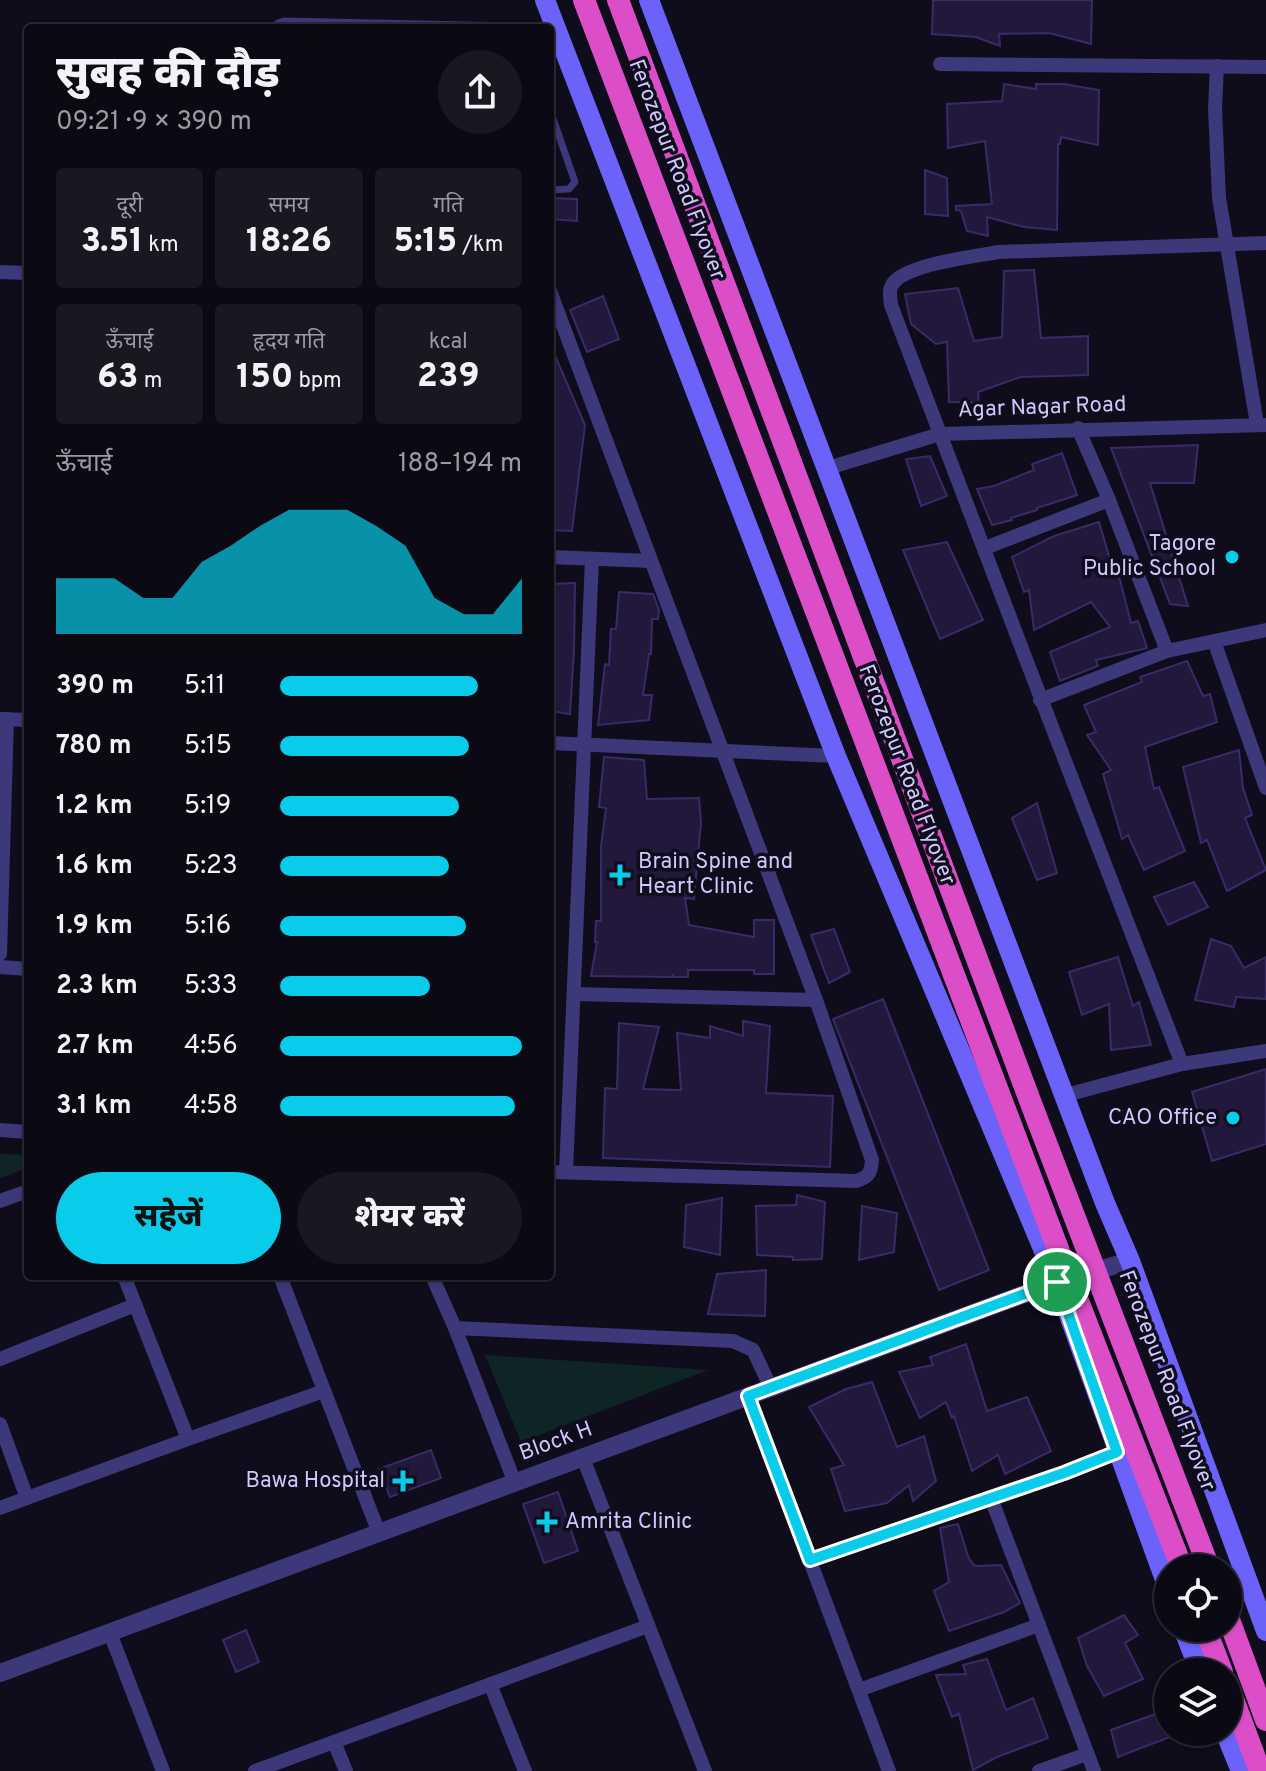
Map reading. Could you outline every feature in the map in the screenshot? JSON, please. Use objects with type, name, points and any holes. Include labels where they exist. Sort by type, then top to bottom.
[{"type":"highway","name":"Ferozepur Road Flyover","points":[[584,0],[1177,1554]]},
{"type":"highway","name":"Ferozepur Road Flyover","points":[[618,0],[1032,1106],[1204,1554]]},
{"type":"highway","points":[[1237,1642],[1266,1720]]},
{"type":"highway","points":[[1242,1723],[1260,1771]]},
{"type":"main road","points":[[545,0],[836,756],[1057,1282],[1155,1554]]},
{"type":"main road","points":[[649,0],[825,469],[1105,1203],[1130,1261],[1266,1631]]},
{"type":"main road","points":[[1231,1746],[1241,1771]]},
{"type":"street","points":[[940,64],[1266,67]]},
{"type":"street","points":[[1217,66],[1217,155],[1225,242],[1262,424]]},
{"type":"street","points":[[1182,1064],[1040,700],[891,305],[889,291],[894,281],[910,272],[999,252],[1266,243]]},
{"type":"street","points":[[0,272],[24,273]]},
{"type":"street","points":[[554,302],[816,1000],[872,1160],[871,1172],[856,1181],[554,1172]]},
{"type":"street","name":"Agar Nagar Road","points":[[825,469],[940,434],[1262,424]]},
{"type":"street","points":[[1078,428],[1167,651]]},
{"type":"street","points":[[985,548],[1109,500]]},
{"type":"street","points":[[554,557],[651,561]]},
{"type":"street","points":[[566,1172],[592,559]]},
{"type":"street","points":[[1040,700],[1167,651],[1266,630]]},
{"type":"street","points":[[1214,641],[1266,788]]},
{"type":"street","points":[[0,954],[4,719],[24,720]]},
{"type":"street","points":[[554,743],[836,756]]},
{"type":"street","points":[[0,967],[24,969]]},
{"type":"street","points":[[574,994],[816,1000]]},
{"type":"street","points":[[1066,1095],[1182,1064],[1266,1051]]},
{"type":"street","points":[[0,1130],[24,1132]]},
{"type":"street","points":[[0,1201],[24,1192]]},
{"type":"street","name":"Block H","points":[[0,1673],[1057,1282],[1130,1261]]},
{"type":"street","points":[[126,1280],[188,1439]]},
{"type":"street","points":[[282,1280],[379,1533]]},
{"type":"street","points":[[434,1280],[515,1483]]},
{"type":"street","points":[[0,1359],[135,1305]]},
{"type":"street","points":[[455,1328],[733,1341],[753,1350],[771,1388]]},
{"type":"street","points":[[0,1508],[324,1391]]},
{"type":"street","points":[[748,1396],[889,1771]]},
{"type":"street","points":[[0,1424],[27,1498]]},
{"type":"street","points":[[810,1560],[1117,1452]]},
{"type":"street","points":[[583,1458],[705,1771]]},
{"type":"street","points":[[991,1498],[1094,1771]]},
{"type":"street","points":[[859,1690],[1039,1625]]},
{"type":"street","points":[[255,1771],[648,1626]]},
{"type":"street","points":[[110,1633],[163,1771]]},
{"type":"street","points":[[490,1684],[525,1771]]},
{"type":"street","points":[[334,1742],[346,1771]]},
{"type":"street","points":[[1039,1771],[1087,1754]]},
{"type":"lane","points":[[277,24],[284,21],[421,24]]},
{"type":"lane","points":[[554,122],[575,182],[569,189],[554,190]]},
{"type":"green space","points":[[0,1154],[24,1155],[24,1169],[0,1178]]},
{"type":"green space","points":[[485,1355],[708,1370],[521,1442]]},
{"type":"building","points":[[933,0],[1092,0],[1091,44],[1049,33],[999,34],[1000,46],[976,37],[932,34]]},
{"type":"building","points":[[1004,84],[1036,89],[1036,84],[1064,84],[1099,90],[1098,145],[1061,137],[1058,144],[1057,230],[1024,227],[987,217],[988,236],[967,231],[961,211],[956,210],[956,206],[992,204],[985,141],[948,148],[947,104],[1002,101]]},
{"type":"building","points":[[925,170],[947,178],[948,216],[925,214]]},
{"type":"building","points":[[554,198],[577,199],[577,221],[554,219]]},
{"type":"building","points":[[1034,270],[1041,338],[1088,336],[1088,375],[1021,377],[978,392],[979,403],[949,402],[947,342],[936,344],[911,324],[905,294],[958,288],[974,341],[1002,337],[1004,271]]},
{"type":"building","points":[[603,296],[619,339],[587,352],[570,310]]},
{"type":"building","points":[[554,353],[585,425],[572,531],[554,530]]},
{"type":"building","points":[[1198,445],[1194,483],[1150,483],[1188,606],[1170,604],[1111,448]]},
{"type":"building","points":[[1062,453],[1077,495],[992,525],[977,489],[994,486],[1034,470],[1032,464]]},
{"type":"building","points":[[930,456],[947,496],[921,506],[906,459]]},
{"type":"building","points":[[1099,522],[1114,573],[1118,572],[1131,623],[1138,621],[1147,648],[1096,660],[1098,666],[1060,681],[1050,652],[1110,627],[1091,602],[1034,630],[1029,590],[1024,592],[1012,557],[1054,536]]},
{"type":"building","points":[[947,542],[983,620],[940,639],[903,550]]},
{"type":"building","points":[[575,583],[570,714],[554,712],[554,584]]},
{"type":"building","points":[[619,592],[653,594],[659,610],[658,619],[652,619],[651,654],[643,695],[652,695],[649,720],[598,725],[605,664],[609,665],[611,629],[616,629]]},
{"type":"building","points":[[1187,661],[1203,696],[1210,694],[1217,722],[1145,747],[1154,789],[1159,787],[1185,851],[1144,870],[1128,835],[1122,839],[1103,774],[1111,770],[1087,735],[1096,732],[1084,705],[1142,682],[1140,677]]},
{"type":"building","points":[[1239,750],[1243,788],[1252,815],[1245,818],[1266,870],[1227,891],[1207,840],[1201,843],[1183,767]]},
{"type":"building","points":[[604,757],[644,760],[647,799],[699,798],[701,822],[694,899],[685,898],[689,925],[754,937],[754,920],[774,920],[774,974],[754,974],[754,970],[688,970],[688,977],[673,977],[673,974],[672,977],[591,976],[597,942],[596,921],[601,921],[601,846],[606,808],[599,807]]},
{"type":"building","points":[[1037,803],[1057,873],[1037,880],[1012,818]]},
{"type":"building","points":[[1194,882],[1208,907],[1168,925],[1154,897]]},
{"type":"building","points":[[834,929],[850,972],[829,983],[811,935]]},
{"type":"building","points":[[1211,939],[1231,946],[1244,968],[1266,957],[1266,999],[1236,997],[1234,1007],[1195,1000]]},
{"type":"building","points":[[1118,957],[1133,1006],[1139,1002],[1151,1045],[1111,1050],[1109,1004],[1082,1015],[1069,972]]},
{"type":"building","points":[[883,999],[989,1270],[939,1290],[833,1019]]},
{"type":"building","points":[[743,1021],[770,1026],[766,1093],[833,1096],[830,1167],[603,1158],[605,1088],[617,1089],[619,1023],[659,1027],[643,1089],[681,1090],[677,1033],[710,1038],[710,1026],[743,1036]]},
{"type":"building","name":"CAO Office","points":[[1266,1069],[1266,1144],[1212,1161],[1192,1092]]},
{"type":"building","points":[[797,1195],[825,1202],[822,1259],[793,1260],[793,1257],[757,1255],[756,1206],[796,1205]]},
{"type":"building","points":[[722,1198],[720,1255],[684,1247],[686,1205]]},
{"type":"building","points":[[862,1206],[897,1213],[894,1252],[859,1260]]},
{"type":"building","points":[[766,1270],[765,1316],[708,1314],[717,1274]]},
{"type":"building","points":[[966,1344],[987,1411],[1027,1397],[1051,1451],[1005,1474],[998,1455],[972,1471],[954,1416],[952,1418],[946,1402],[920,1418],[899,1372],[933,1365],[930,1357]]},
{"type":"building","points":[[872,1382],[897,1447],[924,1436],[936,1481],[913,1501],[909,1485],[887,1503],[845,1511],[831,1469],[844,1465],[809,1407],[846,1389]]},
{"type":"building","points":[[431,1450],[441,1478],[390,1497],[379,1469]]},
{"type":"building","points":[[558,1492],[578,1551],[544,1563],[523,1504]]},
{"type":"building","points":[[958,1524],[969,1559],[975,1566],[1001,1565],[1020,1603],[1004,1612],[949,1631],[934,1591],[949,1582],[940,1528]]},
{"type":"building","points":[[1124,1615],[1138,1635],[1125,1643],[1143,1679],[1104,1696],[1087,1666],[1078,1638]]},
{"type":"building","points":[[246,1630],[259,1662],[236,1672],[223,1640]]},
{"type":"building","points":[[987,1659],[1006,1710],[1033,1698],[1048,1738],[997,1757],[973,1770],[959,1714],[952,1717],[936,1675],[966,1674],[963,1665]]},
{"type":"building","points":[[1154,1715],[1154,1743],[1118,1757],[1111,1730]]},
{"type":"place","name":"Tagore Public School","points":[[1232,557]]},
{"type":"place","name":"Brain Spine and Heart Clinic","points":[[620,875]]},
{"type":"place","name":"CAO Office","points":[[1233,1118]]},
{"type":"place","name":"Bawa Hospital","points":[[403,1481]]},
{"type":"place","name":"Amrita Clinic","points":[[547,1522]]},
{"type":"route","points":[[1057,1282],[1117,1452],[810,1560],[748,1396],[1057,1282]]}]
